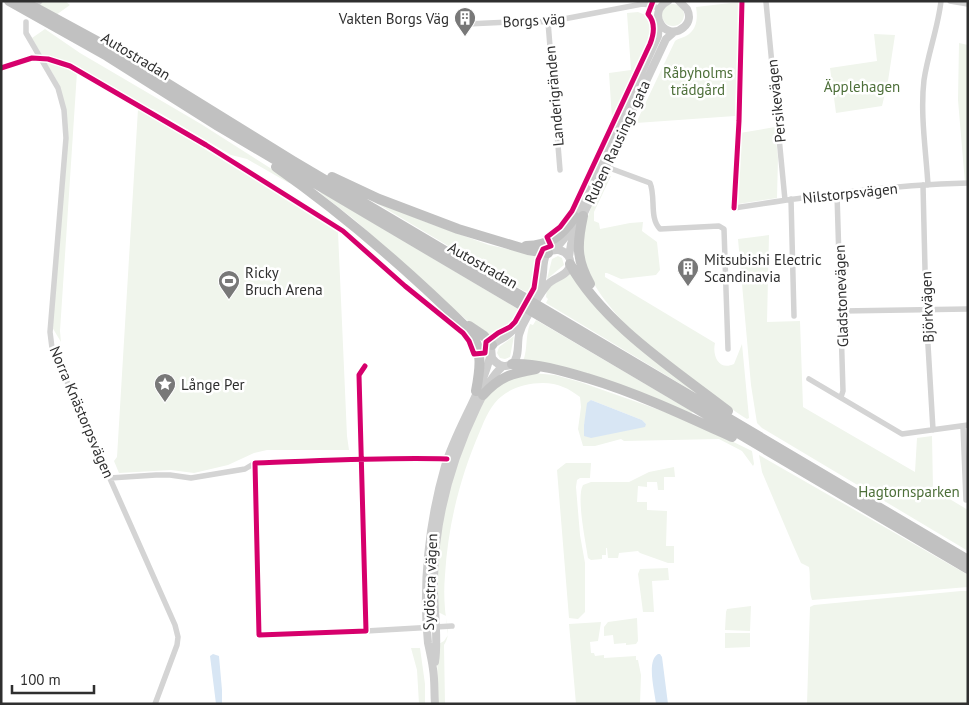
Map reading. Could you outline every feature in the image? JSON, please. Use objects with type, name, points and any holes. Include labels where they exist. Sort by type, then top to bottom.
[{"type":"highway","name":"Autostradan","points":[[9,1],[107,56],[218,126],[762,438],[968,560]]},
{"type":"highway","name":"Autostradan","points":[[23,1],[115,51],[514,296]]},
{"type":"highway","points":[[218,126],[348,220],[471,332],[478,348],[480,393]]},
{"type":"highway","points":[[294,161],[419,215],[458,229],[534,251],[551,251]]},
{"type":"highway","points":[[515,246],[534,246],[549,242],[579,216]]},
{"type":"highway","points":[[579,216],[579,261],[588,282],[604,309]]},
{"type":"highway","points":[[570,261],[582,282],[604,309],[642,345],[762,438]]},
{"type":"highway","name":"Autostradan","points":[[548,316],[780,458],[968,569]]},
{"type":"highway","points":[[455,317],[484,336],[491,349]]},
{"type":"highway","points":[[507,365],[547,368],[572,373],[617,387],[651,400],[780,458]]},
{"type":"highway","points":[[480,393],[503,378],[518,373],[547,368]]},
{"type":"main road","points":[[660,9],[668,1]]},
{"type":"main road","name":"Ruben Rausings gata","points":[[602,166],[666,39],[687,24],[689,19],[687,5],[679,1]]},
{"type":"main road","name":"Ruben Rausings gata","points":[[551,251],[566,238],[579,216],[602,166],[658,36],[660,9]]},
{"type":"main road","points":[[659,22],[665,29],[674,32]]},
{"type":"main road","name":"Ruben Rausings gata","points":[[570,261],[572,240],[579,216]]},
{"type":"main road","points":[[551,251],[563,251],[570,261],[567,272],[548,285],[528,316],[519,334],[516,358],[507,365],[495,362],[491,349],[517,325],[542,284],[544,259],[551,251]]},
{"type":"main road","name":"Sydöstra vägen","points":[[435,704],[433,671],[428,643],[432,628],[435,560],[442,503],[452,466],[480,393],[491,349]]},
{"type":"main road","name":"Sydöstra vägen","points":[[432,628],[428,567],[430,534],[447,459],[480,393],[493,376],[507,365]]},
{"type":"street","name":"Björkvägen","points":[[933,430],[926,310],[924,82],[929,56],[939,23],[941,1]]},
{"type":"street","points":[[950,1],[968,4]]},
{"type":"street","name":"Persikevägen","points":[[766,2],[788,199],[794,316]]},
{"type":"street","name":"Borgs väg","points":[[467,24],[548,22],[642,4],[652,5],[660,9]]},
{"type":"street","name":"Norra Knästorpsvägen","points":[[26,22],[26,33],[58,88],[65,118],[66,138],[50,332],[51,342],[54,353],[175,625],[178,637],[175,654],[155,704]]},
{"type":"street","name":"Landerigränden","points":[[548,22],[560,170]]},
{"type":"street","points":[[602,166],[650,183],[655,221],[660,229],[719,226],[724,229],[728,349]]},
{"type":"street","name":"Nilstorpsvägen","points":[[734,208],[788,199],[926,185],[968,183]]},
{"type":"street","name":"Gladstonevägen","points":[[837,194],[842,311],[843,390],[841,397]]},
{"type":"street","points":[[842,311],[968,309]]},
{"type":"street","points":[[365,366],[359,375],[366,631]]},
{"type":"street","points":[[809,379],[902,434],[965,425],[966,500]]},
{"type":"street","points":[[110,478],[156,475],[191,478],[245,469],[255,463],[405,458],[447,459]]},
{"type":"street","points":[[255,463],[259,635],[452,626]]},
{"type":"green space","points":[[42,1],[65,1],[70,5],[56,15],[40,5]]},
{"type":"green space","name":"Råbyholms trädgård","points":[[739,2],[735,116],[636,123],[675,41],[686,36],[695,27],[697,19],[696,7]]},
{"type":"green space","points":[[673,4],[681,7],[684,15],[681,23],[673,26],[665,23],[662,15],[665,7]]},
{"type":"green space","points":[[638,12],[648,16],[651,22],[651,35],[612,119],[609,73],[631,70],[627,13]]},
{"type":"green space","points":[[45,29],[80,53],[201,124],[300,187],[287,182],[247,159],[231,155],[153,109],[138,108],[77,72],[60,331],[61,342],[52,327],[67,131],[57,81],[32,38]]},
{"type":"green space","name":"Äpplehagen","points":[[874,34],[895,35],[882,106],[836,113],[830,68],[877,61]]},
{"type":"green space","points":[[959,43],[968,45],[968,183],[965,183],[958,100]]},
{"type":"green space","points":[[138,109],[260,181],[338,232],[349,450],[267,450],[254,453],[228,465],[194,473],[171,470],[119,473],[114,461],[117,457]]},
{"type":"green space","points":[[775,127],[778,158],[777,198],[738,204],[740,133]]},
{"type":"green space","points":[[606,176],[611,176],[594,212],[594,221],[599,223],[600,229],[643,222],[642,231],[657,242],[660,270],[656,275],[621,279],[605,273],[605,277],[715,343],[716,357],[724,366],[734,364],[742,344],[749,418],[747,419],[701,388],[650,348],[606,302],[591,278],[581,248],[585,226],[593,202]]},
{"type":"green space","points":[[321,192],[518,309],[515,315],[517,316],[511,324],[511,329],[493,340],[444,300],[360,224]]},
{"type":"green space","points":[[361,194],[423,221],[489,245],[541,256],[537,287],[531,287],[529,292],[524,291]]},
{"type":"green space","name":"Hagtornsparken","points":[[769,235],[767,322],[800,321],[803,407],[915,472],[917,438],[932,436],[933,489],[968,510],[968,551],[762,428],[757,423],[751,385],[738,239]]},
{"type":"green space","points":[[558,256],[562,258],[564,265],[547,279],[552,259]]},
{"type":"green space","points":[[571,272],[699,395],[546,303],[548,299],[546,297],[547,289]]},
{"type":"green space","points":[[536,320],[693,412],[691,413],[523,361],[526,352],[528,329],[530,324],[533,325]]},
{"type":"green space","points":[[514,336],[510,357],[500,358],[497,353],[499,347]]},
{"type":"green space","points":[[532,373],[555,375],[688,420],[752,451],[753,466],[742,451],[719,439],[624,441],[621,439],[595,446],[583,446],[578,429],[581,407],[580,397],[572,391],[548,383],[531,384],[515,388],[498,399],[486,417],[461,484],[449,538],[444,588],[446,616],[438,612],[437,560],[444,512],[458,459],[482,403],[490,392],[502,382]],"holes":[[[591,400],[642,420],[646,424],[584,425]]]},
{"type":"green space","points":[[759,455],[968,575],[968,587],[812,600],[809,567],[801,563],[762,472]]},
{"type":"green space","points":[[566,463],[591,463],[590,478],[580,478],[577,480],[576,487],[580,535],[585,563],[585,612],[578,619],[569,618],[557,470]]},
{"type":"green space","points":[[674,467],[675,477],[664,477],[664,490],[658,490],[657,482],[647,482],[647,487],[638,486],[637,502],[647,502],[647,510],[667,511],[666,546],[674,546],[674,563],[668,563],[638,551],[619,553],[618,558],[608,558],[607,548],[606,555],[602,555],[602,559],[591,560],[588,558],[581,509],[583,485],[591,482],[629,482],[649,472]]},
{"type":"green space","points":[[668,568],[669,580],[652,581],[654,612],[643,612],[638,574],[640,569]]},
{"type":"green space","points":[[968,591],[968,704],[807,704],[810,607],[814,605]]},
{"type":"green space","points":[[751,606],[750,631],[725,630],[727,609]]},
{"type":"green space","points":[[637,618],[638,641],[636,644],[614,644],[613,635],[604,636],[604,627],[608,622]]},
{"type":"green space","points":[[601,622],[598,641],[590,642],[591,653],[594,653],[595,656],[604,655],[604,658],[636,656],[641,675],[640,704],[576,704],[569,624]]},
{"type":"green space","points":[[725,633],[750,633],[750,647],[725,648]]},
{"type":"green space","points":[[448,635],[444,645],[445,704],[438,704],[437,645],[444,641]]},
{"type":"green space","points":[[411,648],[420,648],[425,684],[425,704],[419,704],[417,670]]},
{"type":"water","points":[[591,400],[642,420],[646,424],[645,427],[591,438],[584,436],[587,403]]},
{"type":"water","points":[[213,654],[219,656],[222,704],[216,704],[210,656]]},
{"type":"water","points":[[658,654],[662,657],[668,704],[656,704],[652,663]]},
{"type":"cycle path","points":[[1,68],[32,58],[48,59],[70,66],[206,145],[343,231],[405,286],[463,333],[469,341],[474,354],[485,353],[486,342],[515,322],[534,288],[538,260],[543,249],[551,246],[547,237],[560,227],[572,211],[650,44],[654,29],[651,17],[648,14],[653,1]]},
{"type":"cycle path","points":[[734,208],[739,121],[742,1]]},
{"type":"cycle path","points":[[365,366],[359,375],[366,631],[259,635],[255,463],[327,460],[351,460],[375,459],[447,459]]},
{"type":"place","name":"Vakten Borgs Väg","points":[[465,37]]},
{"type":"place","name":"Mitsubishi Electric Scandinavia","points":[[688,287]]},
{"type":"place","name":"Ricky Bruch Arena","points":[[229,300]]},
{"type":"place","name":"Långe Per","points":[[165,403]]}]
